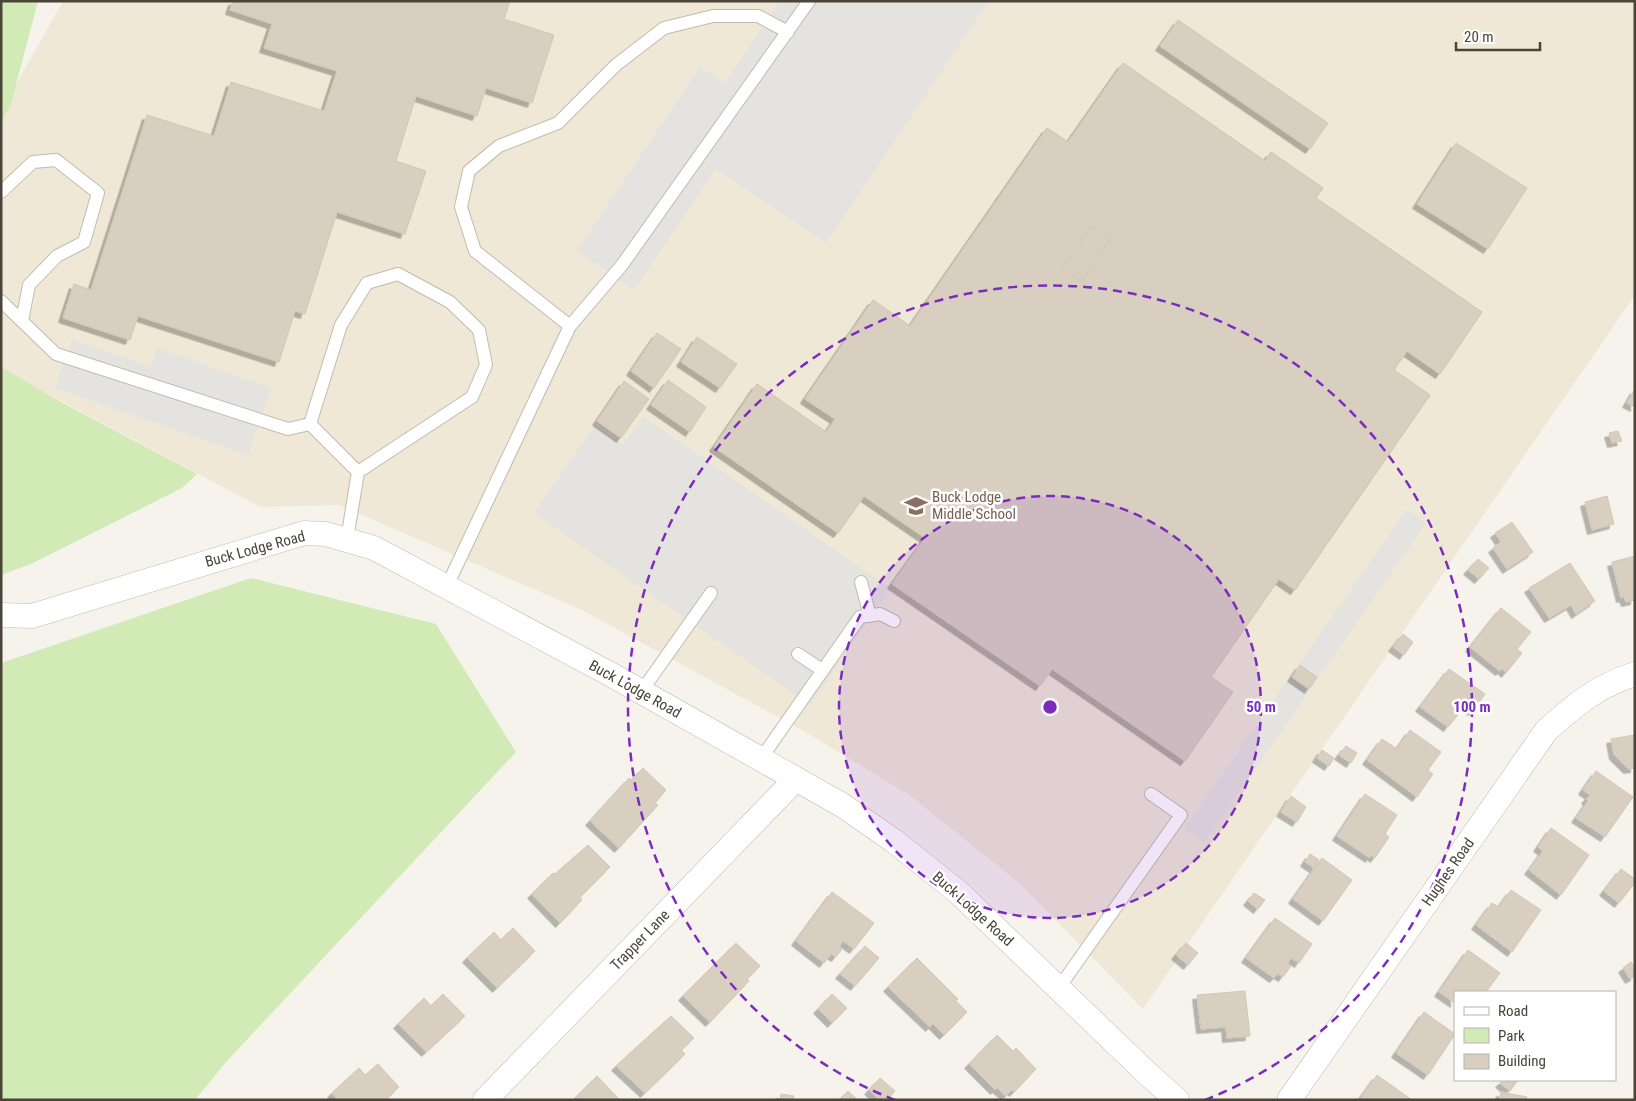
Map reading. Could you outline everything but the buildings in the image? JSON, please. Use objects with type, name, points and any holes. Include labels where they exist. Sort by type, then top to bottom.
[{"type":"street","name":"Buck Lodge Road","points":[[1,615],[32,616],[304,533],[326,534],[374,548],[641,692],[842,805],[958,892],[1177,1100]]},
{"type":"street","name":"Hughes Road","points":[[1290,1100],[1546,731],[1576,705],[1609,683],[1635,674]]},
{"type":"street","name":"Trapper Lane","points":[[485,1100],[795,780]]},
{"type":"lane","points":[[447,586],[570,326],[622,265],[809,1]]},
{"type":"lane","points":[[570,326],[475,251],[461,207],[469,171],[499,146],[558,123],[616,65],[664,28],[713,16],[758,16],[788,32]]},
{"type":"lane","points":[[1,192],[33,162],[56,160],[98,193],[84,242],[57,256],[28,285],[22,321]]},
{"type":"lane","points":[[310,424],[340,325],[367,283],[398,274],[450,302],[479,330],[486,365],[472,397],[358,472],[347,539]]},
{"type":"lane","points":[[1,301],[56,354],[288,430],[310,424]]},
{"type":"lane","points":[[310,424],[358,472]]},
{"type":"lane","points":[[861,582],[870,616]]},
{"type":"lane","points":[[641,692],[711,593]]},
{"type":"lane","points":[[760,760],[860,618],[880,614],[894,621]]},
{"type":"lane","points":[[798,654],[822,670]]},
{"type":"lane","points":[[1058,989],[1181,815],[1151,794]]},
{"type":"shaded area","name":"Buck Lodge Middle School","points":[[63,1],[1635,1],[1635,295],[1143,1009],[1019,883],[909,795],[807,733],[582,610],[339,505],[260,507],[1,369],[1,111]]},
{"type":"shaded area","points":[[780,1],[989,1],[826,243],[716,169],[634,290],[577,251],[700,67],[725,83]]},
{"type":"shaded area","points":[[72,339],[151,367],[157,348],[271,388],[248,455],[55,388]]},
{"type":"shaded area","points":[[643,416],[891,589],[810,705],[534,513],[595,425],[623,445]]},
{"type":"shaded area","points":[[1407,509],[1426,523],[1204,843],[1184,829]]},
{"type":"green space","points":[[1,1],[38,1],[11,104],[1,123]]},
{"type":"green space","points":[[1,367],[61,402],[197,474],[182,488],[31,564],[1,575]]},
{"type":"green space","points":[[251,578],[436,624],[516,752],[226,1062],[195,1100],[1,1100],[1,663]]},
{"type":"place","name":"Buck Lodge Middle School","points":[[916,506]]}]
